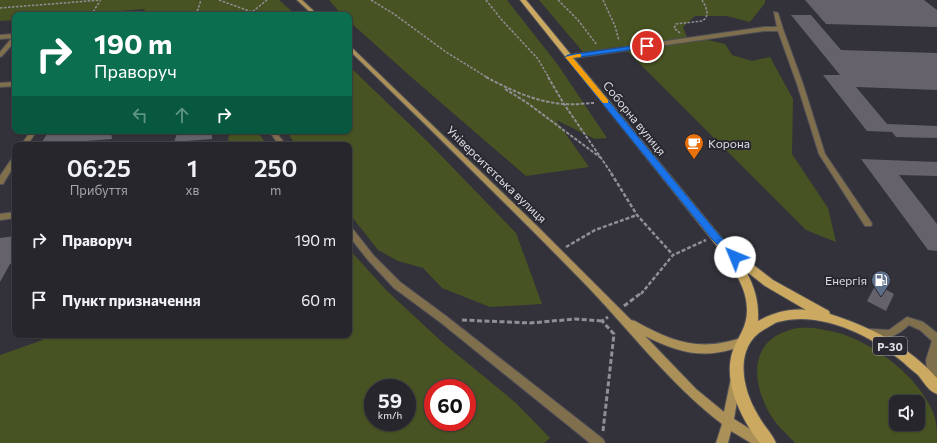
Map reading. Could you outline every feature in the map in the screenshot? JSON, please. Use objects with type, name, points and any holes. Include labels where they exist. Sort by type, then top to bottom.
[{"type":"main road","points":[[299,0],[313,12]]},
{"type":"main road","name":"Соборна вулиця","points":[[523,0],[728,252],[741,272],[753,300],[753,321],[738,353],[736,368]]},
{"type":"main road","name":"Університетська вулиця","points":[[352,50],[626,320],[687,387],[728,423],[762,443]]},
{"type":"main road","name":"Соборна вулиця","points":[[728,252],[769,282],[832,318]]},
{"type":"main road","name":"Р-30","points":[[746,337],[764,322],[779,317],[801,315],[832,318],[867,332],[894,348],[915,365],[936,387]]},
{"type":"main road","name":"Університетська вулиця","points":[[626,320],[660,340],[684,347],[727,348],[746,337]]},
{"type":"main road","points":[[722,443],[728,423],[735,388],[736,368]]},
{"type":"main road","points":[[736,368],[740,393],[746,407],[753,421],[769,443]]},
{"type":"lane","points":[[776,13],[822,154],[868,224]]},
{"type":"lane","points":[[568,57],[764,29],[780,29]]},
{"type":"lane","points":[[0,37],[12,37]]},
{"type":"lane","points":[[0,55],[12,41]]},
{"type":"lane","points":[[0,85],[12,84]]},
{"type":"lane","points":[[274,134],[281,142]]},
{"type":"lane","points":[[0,182],[12,168]]},
{"type":"lane","points":[[0,217],[12,215]]},
{"type":"lane","points":[[352,234],[382,271],[397,285],[601,439]]},
{"type":"lane","points":[[867,332],[883,335],[892,334],[907,321],[912,322],[934,335],[937,340],[931,360],[936,387]]},
{"type":"path","points":[[0,8],[101,0]]},
{"type":"path","points":[[93,12],[101,0]]},
{"type":"path","points":[[197,12],[201,0]]},
{"type":"path","points":[[219,0],[252,12],[267,0]]},
{"type":"path","points":[[371,0],[380,4],[431,41],[526,102],[603,160]]},
{"type":"path","points":[[378,0],[380,4]]},
{"type":"path","points":[[486,0],[501,19],[532,51],[549,75],[564,104],[603,160],[637,216],[674,255]]},
{"type":"path","points":[[558,0],[578,20],[602,52]]},
{"type":"path","points":[[603,0],[618,35],[621,50]]},
{"type":"path","points":[[687,40],[674,27],[682,23],[705,20],[709,14],[709,11],[702,0]]},
{"type":"path","points":[[491,80],[524,95],[564,104],[606,103]]},
{"type":"path","points":[[558,252],[595,230],[637,216]]},
{"type":"path","points":[[443,319],[505,323],[575,319],[602,321],[640,294],[674,255],[715,236]]},
{"type":"path","points":[[601,439],[614,334],[602,321]]},
{"type":"green space","points":[[0,0],[279,0],[293,12],[144,12],[145,9],[110,12],[12,12],[12,20],[0,21]]},
{"type":"green space","points":[[329,0],[507,0],[558,65],[607,138],[595,139],[556,120],[589,167],[526,176],[352,24],[352,12],[339,12]]},
{"type":"green space","points":[[539,0],[765,0],[765,3],[750,22],[727,16],[695,16],[683,27],[687,37],[694,37],[725,44],[732,55],[752,61],[770,57],[793,99],[792,154],[828,208],[836,242],[806,230],[622,46],[583,52]]},
{"type":"green space","points":[[352,69],[428,142],[516,233],[542,304],[490,307],[442,288],[423,268],[398,261],[378,250],[352,217],[352,142],[294,142],[288,134],[352,134]]},
{"type":"green space","points":[[229,134],[259,134],[265,142],[228,142]]},
{"type":"green space","points":[[352,252],[386,290],[442,342],[516,403],[550,438],[544,443],[0,443],[0,355],[44,338],[352,338]]},
{"type":"green space","points":[[799,328],[814,328],[839,333],[870,347],[895,364],[907,375],[923,395],[889,395],[889,431],[925,431],[925,398],[933,412],[937,431],[937,443],[795,443],[776,423],[768,411],[758,383],[757,370],[759,357],[765,346],[775,336]]},
{"type":"building","points":[[805,0],[924,0],[937,10],[937,27],[826,24]]},
{"type":"building","points":[[791,15],[811,15],[841,50],[937,53],[937,90],[856,87],[887,124],[937,126],[937,138],[896,137],[892,132],[867,131],[823,75],[840,75]]},
{"type":"building","points":[[47,134],[111,134],[112,139],[86,142],[42,142]]},
{"type":"building","points":[[177,134],[212,134],[212,139],[174,142]]},
{"type":"building","points":[[861,159],[937,162],[937,176],[899,175],[937,224],[937,251],[928,250]]},
{"type":"building","points":[[12,236],[12,264],[10,264],[0,282],[0,238]]},
{"type":"building","name":"Енергія","points":[[876,284],[894,294],[886,311],[867,301]]},
{"type":"slow traffic","points":[[578,55],[568,57],[605,101]]},
{"type":"place","name":"Корона","points":[[694,160]]},
{"type":"place","name":"Енергія","points":[[881,297]]},
{"type":"route","points":[[647,46],[568,57],[728,252],[735,257]]}]
